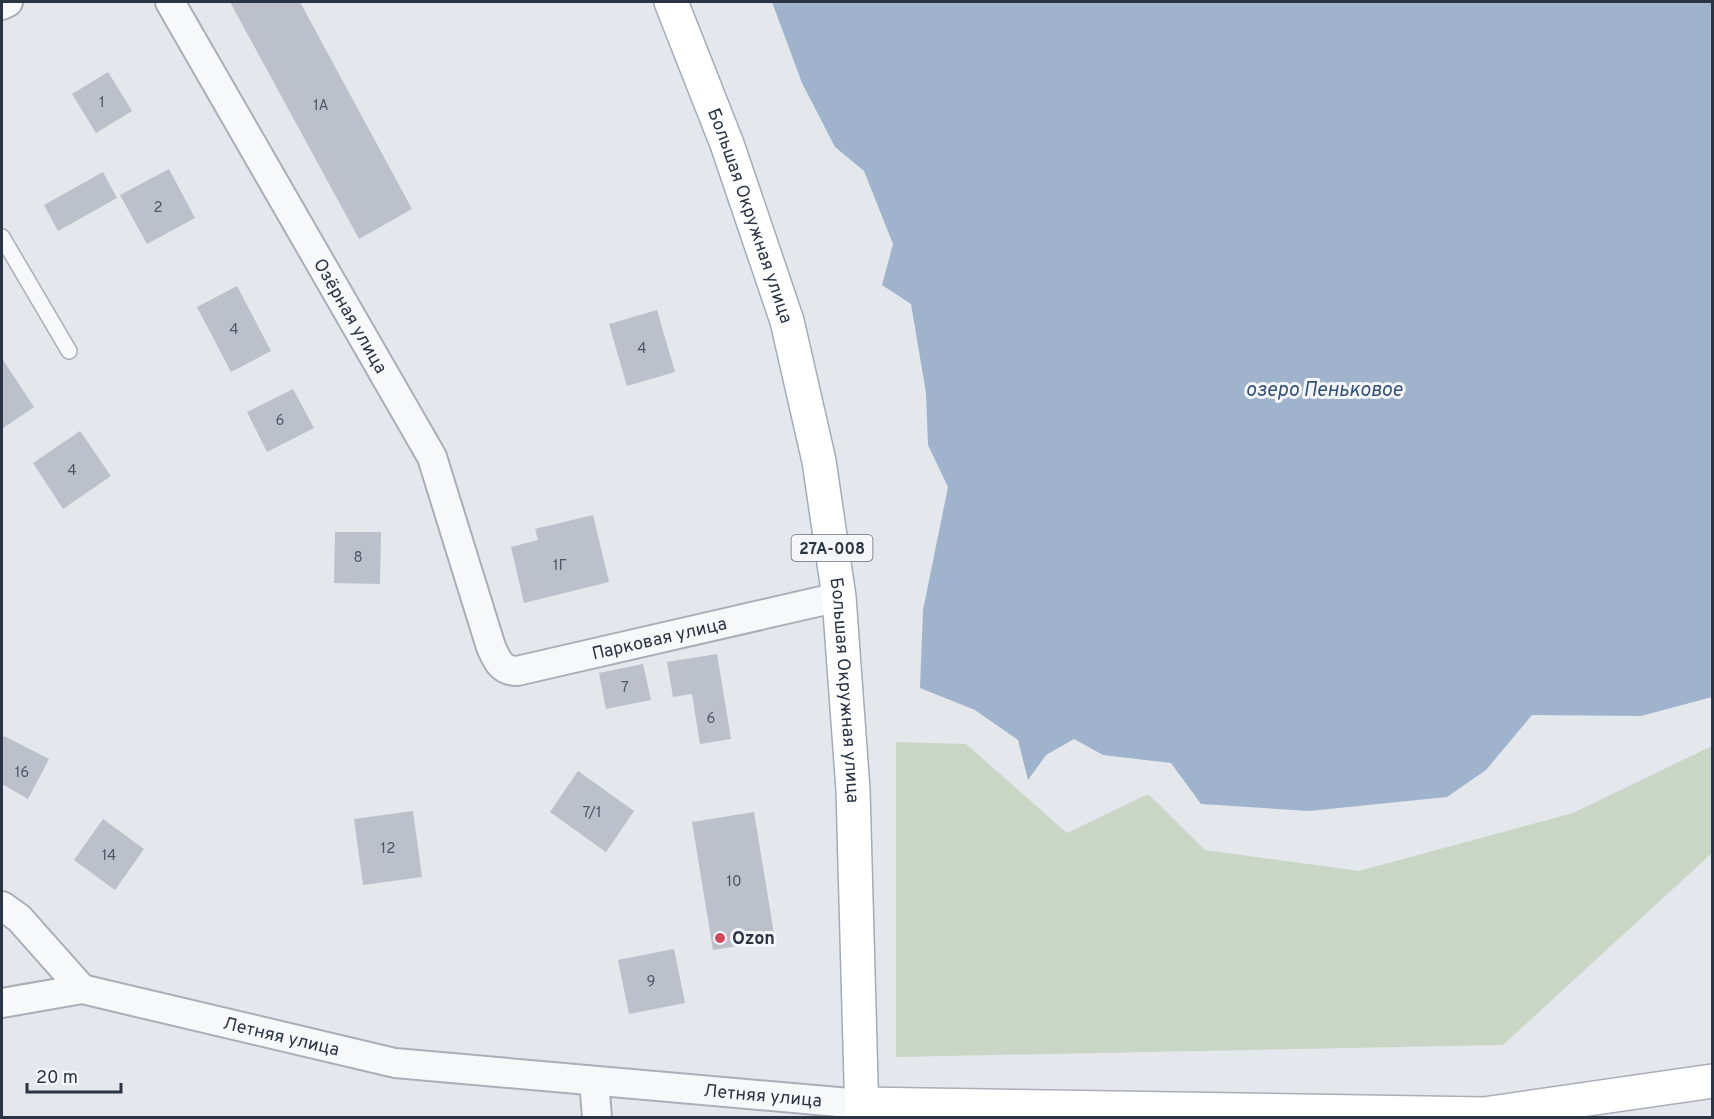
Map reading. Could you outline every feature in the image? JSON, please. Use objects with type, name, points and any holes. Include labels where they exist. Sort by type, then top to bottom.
[{"type":"main road","name":"Большая Окружная улица","points":[[671,2],[727,144],[786,321],[819,461],[839,597],[853,790],[861,1111]]},
{"type":"main road","name":"Летняя улица","points":[[861,1111],[1484,1114],[1550,1111],[1713,1080]]},
{"type":"street","points":[[2,5],[8,2]]},
{"type":"street","name":"Озёрная улица","points":[[170,2],[432,457],[491,647]]},
{"type":"street","name":"Парковая улица","points":[[491,647],[503,668],[510,671],[517,670],[839,597]]},
{"type":"street","points":[[2,906],[19,918],[82,988]]},
{"type":"street","name":"Летняя улица","points":[[2,1003],[82,988],[395,1063],[594,1081],[861,1111]]},
{"type":"street","points":[[594,1081],[597,1118]]},
{"type":"lane","points":[[2,237],[69,351]]},
{"type":"green space","points":[[896,742],[966,744],[1067,833],[1148,794],[1205,850],[1359,871],[1573,813],[1712,746],[1712,853],[1503,1045],[896,1057]]},
{"type":"water","name":"озеро Пеньковое","points":[[772,2],[1712,2],[1712,697],[1641,716],[1532,715],[1486,770],[1447,797],[1309,811],[1201,804],[1171,763],[1103,755],[1074,739],[1046,755],[1028,780],[1018,740],[975,710],[920,688],[923,610],[948,487],[928,445],[926,393],[911,304],[882,285],[893,244],[864,171],[835,147],[802,83]]},
{"type":"building","points":[[230,2],[300,2],[412,209],[359,239]]},
{"type":"building","points":[[108,72],[132,111],[96,133],[72,94]]},
{"type":"building","points":[[169,169],[195,218],[147,244],[120,195]]},
{"type":"building","points":[[103,172],[117,198],[58,231],[44,205]]},
{"type":"building","points":[[237,286],[271,351],[231,372],[197,307]]},
{"type":"building","points":[[657,310],[675,372],[627,386],[609,324]]},
{"type":"building","points":[[2,361],[34,407],[2,429]]},
{"type":"building","points":[[293,389],[314,428],[267,452],[247,412]]},
{"type":"building","points":[[80,431],[111,476],[63,509],[33,463]]},
{"type":"building","points":[[593,515],[609,582],[524,603],[511,547],[538,540],[535,529]]},
{"type":"building","points":[[335,532],[381,532],[380,584],[334,583]]},
{"type":"building","points":[[717,654],[731,739],[700,744],[692,694],[673,697],[667,662]]},
{"type":"building","points":[[643,664],[651,700],[606,709],[599,673]]},
{"type":"building","points":[[4,736],[49,759],[28,799],[2,784],[2,740]]},
{"type":"building","points":[[578,771],[634,811],[606,852],[550,812]]},
{"type":"building","points":[[413,811],[422,877],[363,885],[354,819]]},
{"type":"building","points":[[754,812],[775,940],[713,950],[692,822]]},
{"type":"building","points":[[103,819],[144,849],[115,890],[74,860]]},
{"type":"building","points":[[674,949],[685,1003],[629,1014],[618,960]]},
{"type":"place","name":"Ozon","points":[[720,938]]}]
